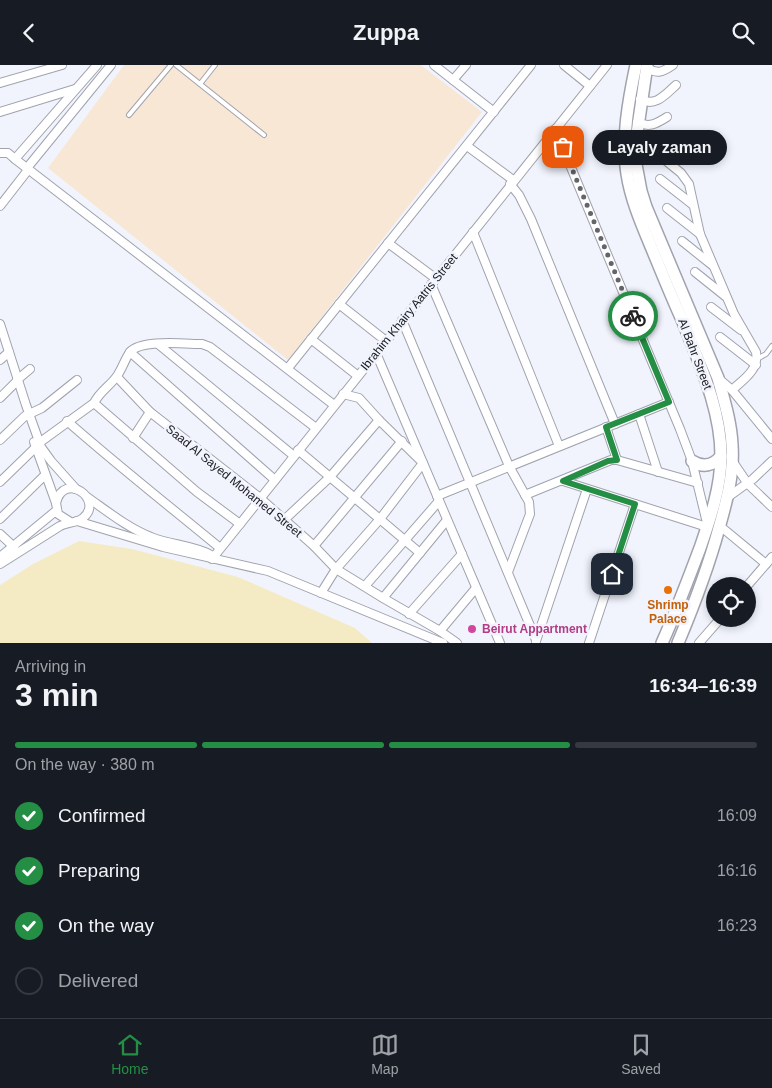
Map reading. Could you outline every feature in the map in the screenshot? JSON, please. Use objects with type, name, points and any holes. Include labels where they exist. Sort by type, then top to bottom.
[{"type":"main road","name":"Al Bahr Street","points":[[643,66],[635,159],[641,191],[718,378],[731,428],[732,462],[728,497],[703,581],[677,643]]},
{"type":"main road","name":"Al Bahr Street","points":[[643,66],[625,141],[624,157],[629,184],[643,227],[703,372],[716,416],[721,456],[718,485],[707,526],[682,597],[663,641]]},
{"type":"main road","points":[[692,461],[704,466],[711,465],[721,456]]},
{"type":"street","points":[[0,83],[62,65]]},
{"type":"street","points":[[15,159],[97,65]]},
{"type":"street","points":[[0,206],[27,169],[111,65]]},
{"type":"street","points":[[434,65],[494,112]]},
{"type":"street","points":[[454,80],[466,65]]},
{"type":"street","points":[[288,368],[531,65]]},
{"type":"street","points":[[564,65],[590,86]]},
{"type":"street","name":"Ibrahim Khairy Aatris Street","points":[[215,558],[220,548],[606,65]]},
{"type":"street","points":[[643,66],[659,73],[673,65]]},
{"type":"street","points":[[640,99],[655,101],[676,85]]},
{"type":"street","points":[[0,112],[75,89]]},
{"type":"street","points":[[637,122],[646,126],[667,117]]},
{"type":"street","points":[[555,129],[692,461],[707,526],[563,481]]},
{"type":"street","points":[[467,146],[511,182],[519,195],[531,219],[615,424]]},
{"type":"street","points":[[654,151],[685,177],[689,184],[700,234],[744,333],[754,347],[757,362],[746,377],[732,390]]},
{"type":"street","points":[[0,153],[8,153],[334,405]]},
{"type":"street","points":[[660,179],[692,204]]},
{"type":"street","points":[[667,208],[700,234]]},
{"type":"street","points":[[473,232],[559,446]]},
{"type":"street","points":[[682,241],[714,266]]},
{"type":"street","points":[[388,243],[433,281],[509,466],[529,502],[530,514],[508,572]]},
{"type":"street","points":[[695,272],[727,297]]},
{"type":"street","points":[[340,304],[386,341]]},
{"type":"street","points":[[711,307],[744,333]]},
{"type":"street","points":[[402,320],[536,641]]},
{"type":"street","points":[[0,324],[16,381],[38,445],[45,475],[61,517],[69,521],[77,521],[163,547],[268,571],[443,643]]},
{"type":"street","points":[[0,333],[8,353]]},
{"type":"street","points":[[720,337],[757,362]]},
{"type":"street","points":[[311,339],[358,376]]},
{"type":"street","points":[[0,482],[38,445],[67,421],[94,403],[98,395],[117,377],[130,353],[136,347],[149,344],[202,345],[210,347],[316,428]]},
{"type":"street","points":[[158,344],[296,453],[330,477],[420,553]]},
{"type":"street","points":[[0,360],[8,353]]},
{"type":"street","points":[[130,353],[275,480]]},
{"type":"street","points":[[376,353],[500,643]]},
{"type":"street","points":[[0,398],[30,369]]},
{"type":"street","name":"Saad Al Sayed Mohamed Street","points":[[117,377],[150,412],[260,498],[314,546],[336,569],[457,643]]},
{"type":"street","points":[[718,378],[732,390],[772,439]]},
{"type":"street","points":[[0,440],[27,415],[42,408],[77,380]]},
{"type":"street","points":[[343,394],[359,397],[379,420],[423,463]]},
{"type":"street","points":[[365,586],[438,498],[470,482],[669,402]]},
{"type":"street","points":[[94,403],[197,492],[240,524]]},
{"type":"street","points":[[133,437],[150,412]]},
{"type":"street","points":[[639,414],[658,471]]},
{"type":"street","points":[[284,520],[330,477],[379,420]]},
{"type":"street","points":[[67,421],[123,470],[164,501],[220,548]]},
{"type":"street","points":[[606,427],[617,460]]},
{"type":"street","points":[[314,546],[402,441]]},
{"type":"street","points":[[38,445],[76,489],[131,527],[149,537],[198,549],[215,558]]},
{"type":"street","points":[[525,495],[608,461],[617,460],[698,483]]},
{"type":"street","points":[[728,497],[748,484],[772,461]]},
{"type":"street","points":[[732,462],[748,484],[772,507]]},
{"type":"street","points":[[321,593],[336,569],[380,519],[423,463]]},
{"type":"street","points":[[0,519],[45,475]]},
{"type":"street","points":[[0,557],[14,547],[56,507],[61,493],[68,489],[76,489]]},
{"type":"street","points":[[536,641],[587,489]]},
{"type":"street","points":[[77,521],[87,513],[89,505],[86,496]]},
{"type":"street","points":[[589,643],[635,504]]},
{"type":"street","points":[[382,598],[448,520]]},
{"type":"street","points":[[0,564],[69,521]]},
{"type":"street","points":[[720,526],[766,564]]},
{"type":"street","points":[[0,534],[14,547]]},
{"type":"street","points":[[409,614],[462,554]]},
{"type":"street","points":[[755,577],[772,557]]},
{"type":"street","points":[[440,631],[476,588]]},
{"type":"street","points":[[699,643],[713,627]]},
{"type":"street","points":[[663,641],[677,643]]},
{"type":"lane","points":[[129,115],[171,65]]},
{"type":"lane","points":[[176,65],[264,135]]},
{"type":"lane","points":[[200,84],[215,65]]},
{"type":"lane","points":[[757,362],[772,346]]},
{"type":"shaded area","points":[[124,65],[421,65],[482,112],[288,360],[48,168]]},
{"type":"sand","points":[[79,541],[132,549],[238,577],[355,628],[372,643],[0,643],[0,585],[33,564]]},
{"type":"way so far","points":[[563,147],[633,316]]},
{"type":"place","name":"Layaly zaman","points":[[563,147]]},
{"type":"place","name":"Shrimp Palace","points":[[668,590]]},
{"type":"place","name":"Beirut Appartment","points":[[472,629]]},
{"type":"route","points":[[612,574],[635,504],[563,481],[608,461],[617,460],[606,427],[669,402],[633,316]]}]
